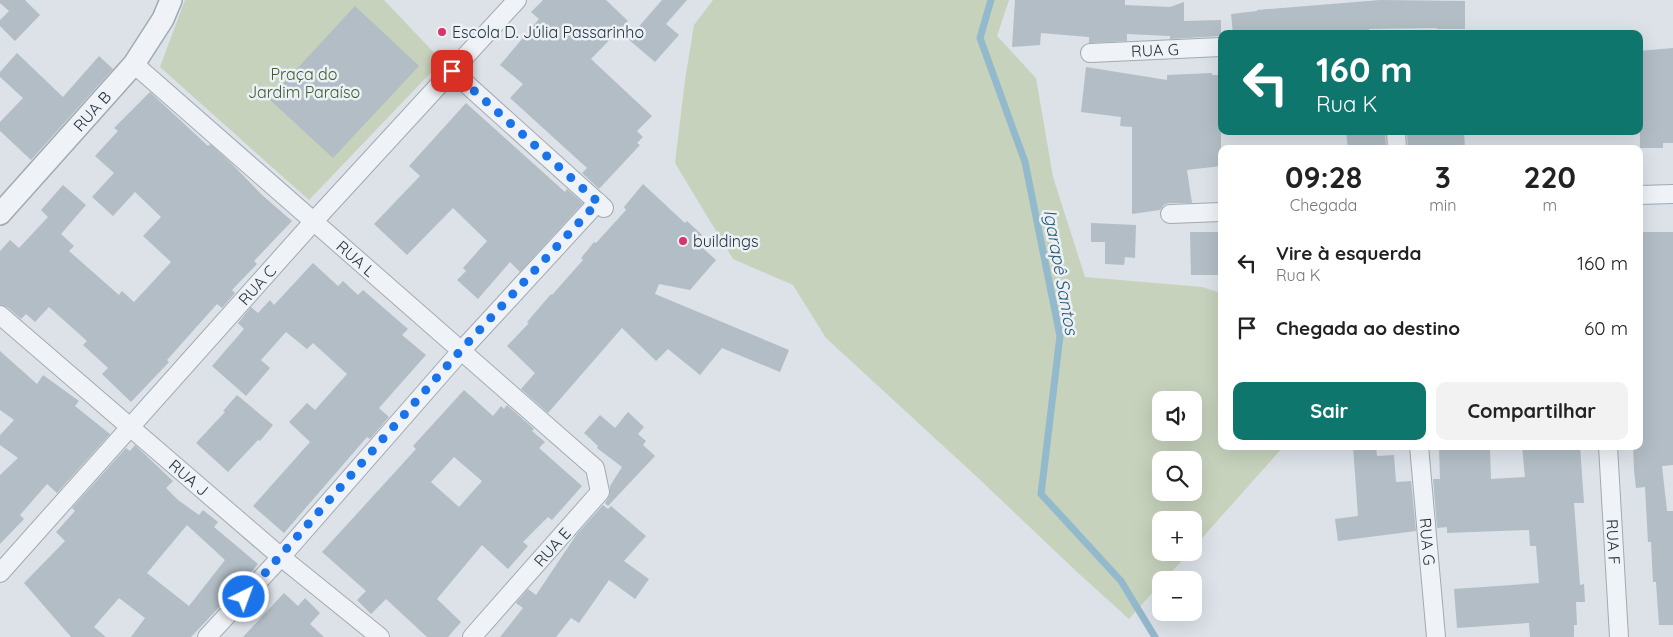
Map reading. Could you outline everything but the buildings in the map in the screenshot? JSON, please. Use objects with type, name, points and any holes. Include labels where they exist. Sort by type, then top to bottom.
[{"type":"street","name":"RUA B","points":[[0,214],[134,64],[163,18],[171,0]]},
{"type":"street","name":"RUA C","points":[[0,573],[314,221],[517,0]]},
{"type":"street","name":"RUA G","points":[[1090,53],[1218,47]]},
{"type":"street","name":"RUA L","points":[[134,64],[578,453]]},
{"type":"street","points":[[208,637],[281,557],[461,350],[601,205],[452,71]]},
{"type":"street","points":[[1643,195],[1673,194]]},
{"type":"street","points":[[1170,214],[1218,212]]},
{"type":"street","name":"RUA J","points":[[0,315],[281,557],[380,637]]},
{"type":"street","name":"RUA G","points":[[1420,450],[1436,637]]},
{"type":"street","name":"RUA F","points":[[1608,450],[1619,637]]},
{"type":"street","name":"RUA E","points":[[472,637],[600,492],[595,468],[578,453]]},
{"type":"green space","name":"Praça do Jardim Paraíso","points":[[185,0],[384,0],[442,61],[309,200],[160,67]]},
{"type":"green space","points":[[713,0],[1009,0],[997,36],[1036,78],[1053,177],[1085,277],[1202,287],[1218,292],[1218,450],[1280,450],[1202,538],[1202,511],[1152,511],[1152,561],[1182,561],[1172,571],[1152,571],[1152,593],[1129,619],[826,338],[793,285],[733,259],[675,163],[694,25]]},
{"type":"waterway","name":"Igarapê Santos","points":[[991,0],[980,38],[1025,162],[1060,336],[1041,494],[1121,581],[1155,637]]},
{"type":"place","name":"Escola D. Júlia Passarinho","points":[[442,32]]},
{"type":"place","name":"buildings","points":[[683,241]]},
{"type":"route","points":[[244,597],[461,350],[598,202],[452,71]]}]
